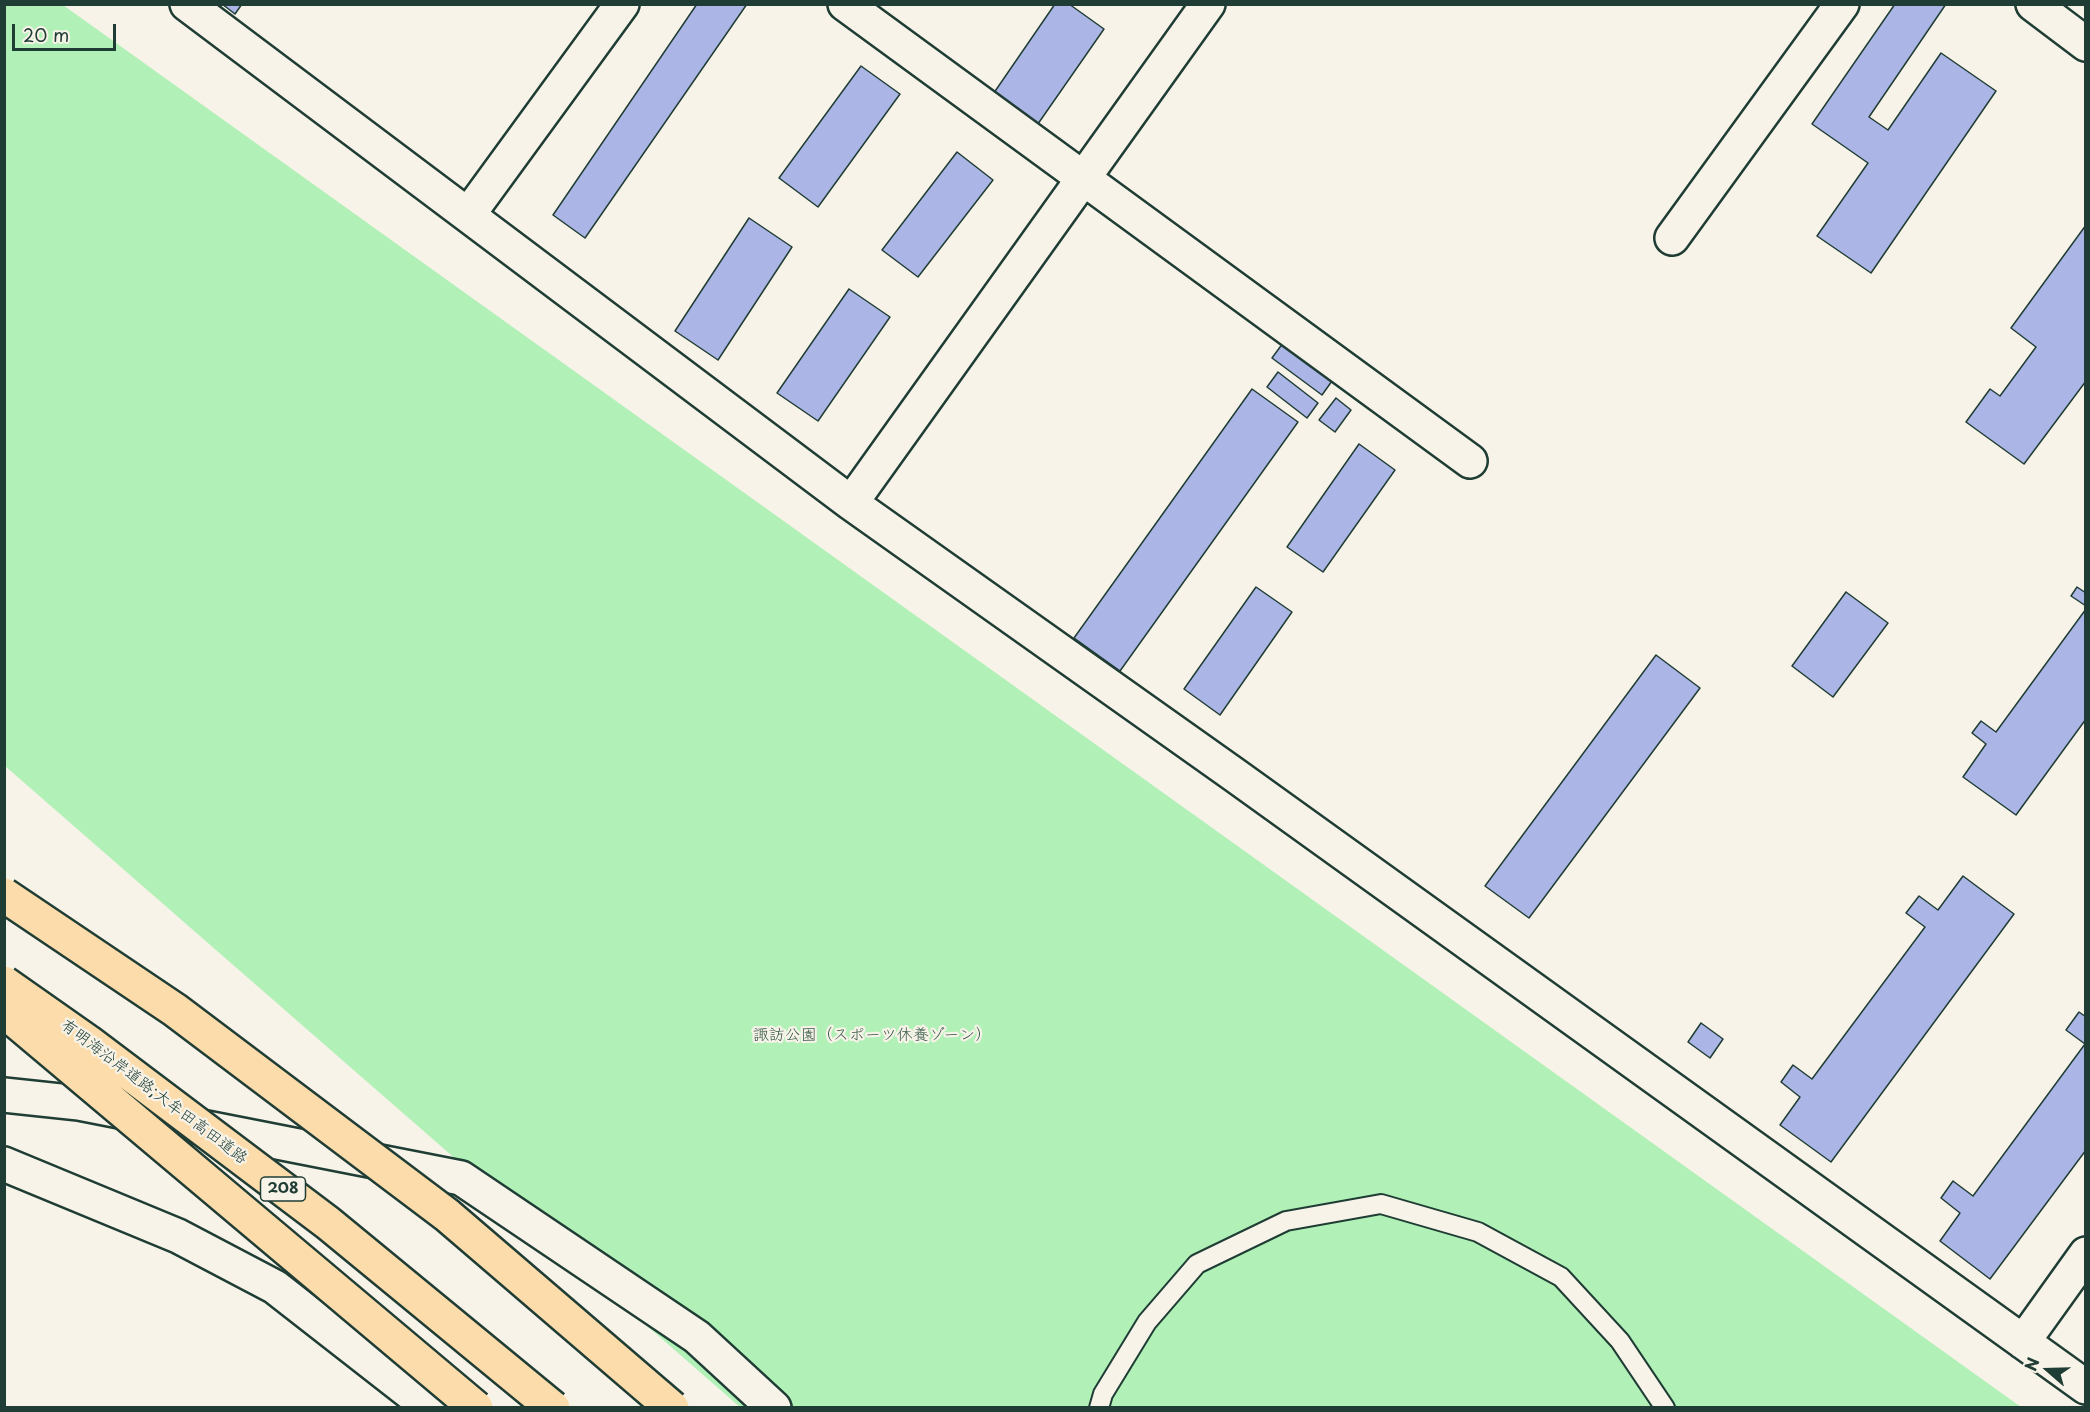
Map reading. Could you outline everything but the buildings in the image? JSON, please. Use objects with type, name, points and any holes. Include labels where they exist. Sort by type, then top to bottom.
[{"type":"highway","points":[[4,895],[175,1011],[447,1215],[672,1407]]},
{"type":"highway","name":"有明海沿岸道路;大牟田高田道路","points":[[4,983],[98,1049],[328,1223],[554,1407]]},
{"type":"highway","points":[[4,1011],[476,1407]]},
{"type":"street","points":[[188,4],[850,503],[1246,783],[2085,1387]]},
{"type":"street","points":[[468,215],[622,4]]},
{"type":"street","points":[[845,4],[1470,461]]},
{"type":"street","points":[[850,503],[1208,4]]},
{"type":"street","points":[[1672,238],[1842,4]]},
{"type":"street","points":[[2033,4],[2085,44]]},
{"type":"street","points":[[4,1095],[79,1103],[460,1178],[697,1337],[774,1407]]},
{"type":"street","points":[[4,1164],[178,1236],[275,1287],[430,1407]]},
{"type":"street","points":[[2024,1342],[2085,1254]]},
{"type":"lane","points":[[1100,1407],[1103,1394],[1147,1322],[1197,1264],[1286,1221],[1381,1204],[1478,1232],[1561,1277],[1620,1341],[1665,1407]]},
{"type":"green space","name":"諏訪公園（スポーツ休養ゾーン）","points":[[5,5],[63,5],[2021,1407],[740,1407],[5,766]]}]
